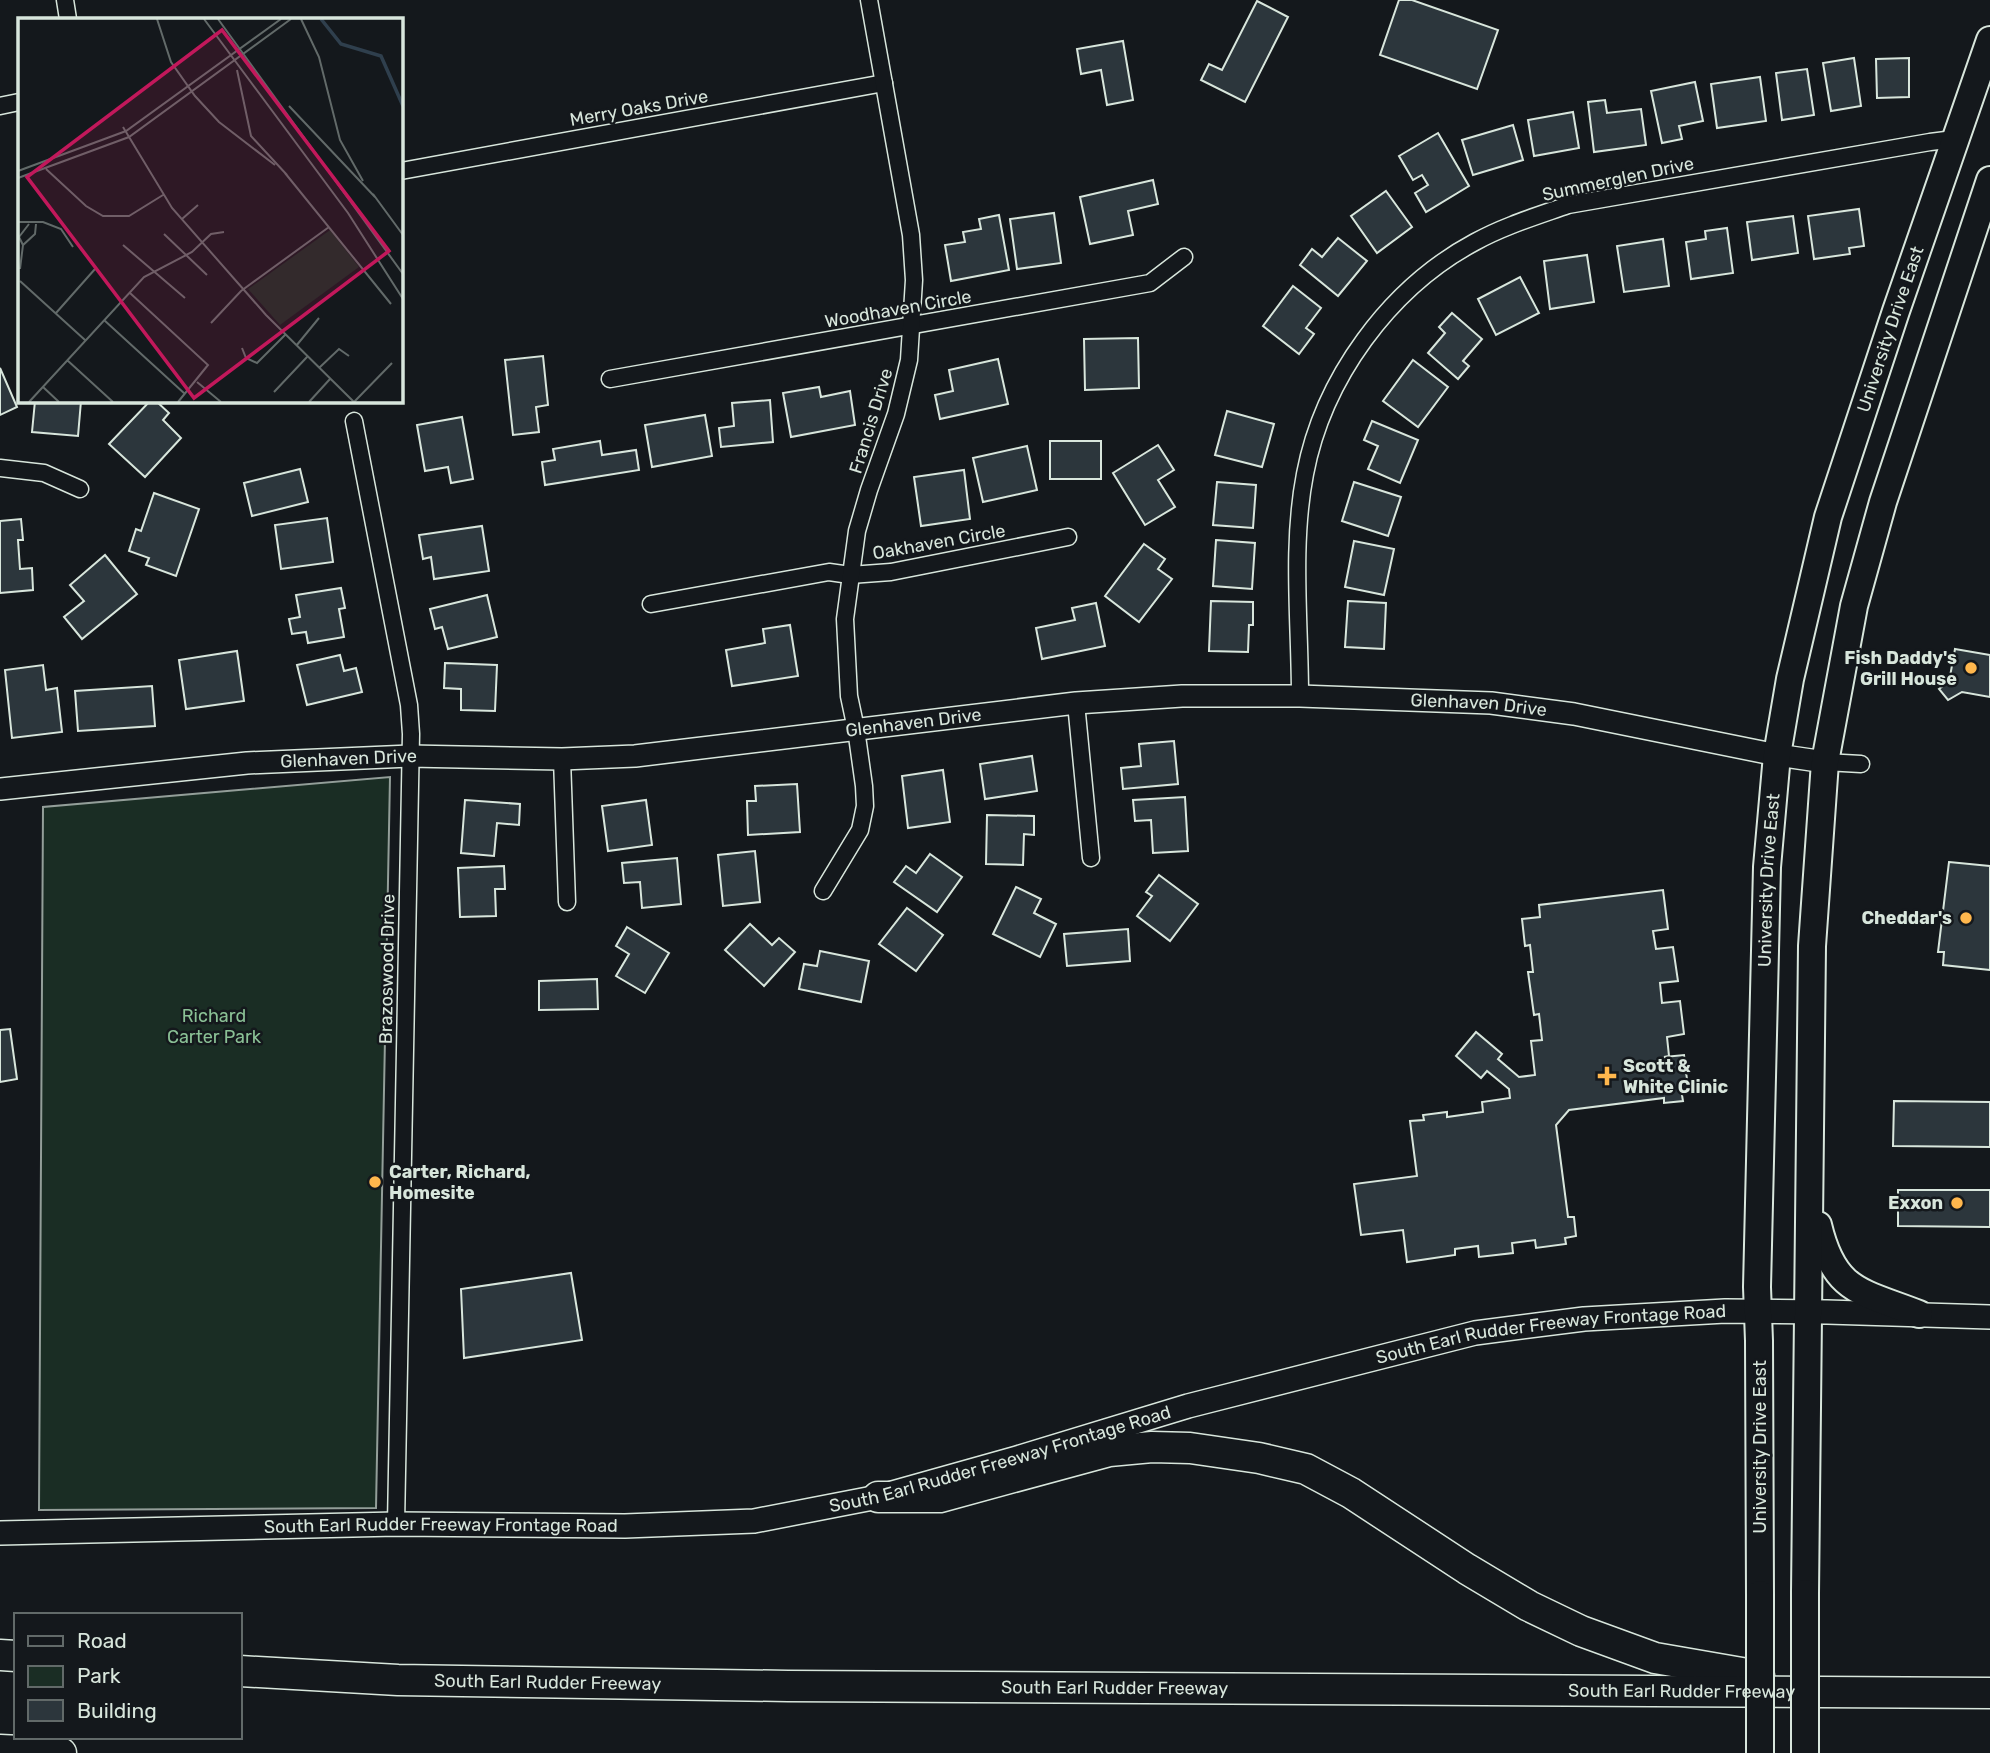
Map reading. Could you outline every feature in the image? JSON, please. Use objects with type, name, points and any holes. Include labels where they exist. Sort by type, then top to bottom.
[{"type":"highway","points":[[878,1497],[940,1497],[1109,1451],[1189,1448],[1259,1458],[1306,1469],[1351,1493],[1467,1569],[1529,1606],[1581,1631],[1654,1658],[1846,1692]]},
{"type":"highway","name":"South Earl Rudder Freeway","points":[[242,1671],[398,1680],[760,1686],[1990,1693]]},
{"type":"highway","points":[[0,1749],[61,1753]]},
{"type":"main road","name":"University Drive East","points":[[1760,1753],[1758,1311],[1767,867],[1777,755],[1802,620],[1828,517],[1954,139],[1990,40]]},
{"type":"main road","points":[[1805,1753],[1812,946],[1825,762],[1854,606],[1876,523],[1990,180]]},
{"type":"main road","points":[[1808,1183],[1826,1254],[1836,1272],[1857,1290],[1919,1314]]},
{"type":"main road","name":"South Earl Rudder Freeway Frontage Road","points":[[0,1533],[396,1524],[625,1526],[754,1521],[878,1497],[1188,1406],[1475,1333],[1584,1318],[1758,1311],[1990,1317]]},
{"type":"street","points":[[65,0],[68,18]]},
{"type":"street","name":"Francis Drive","points":[[823,891],[860,830],[865,806],[856,729],[849,696],[845,619],[860,521],[896,414],[906,374],[912,327],[914,280],[911,235],[869,0]]},
{"type":"street","name":"Merry Oaks Drive","points":[[402,171],[884,83]]},
{"type":"street","points":[[0,106],[18,102]]},
{"type":"street","name":"Summerglen Drive","points":[[1300,696],[1299,528],[1305,474],[1322,414],[1342,372],[1365,338],[1397,302],[1440,264],[1518,222],[1569,205],[1954,139]]},
{"type":"street","name":"Woodhaven Circle","points":[[610,379],[1150,283],[1184,257]]},
{"type":"street","name":"Brazoswood Drive","points":[[354,421],[409,705],[396,1524]]},
{"type":"street","points":[[0,468],[44,473],[80,489]]},
{"type":"street","name":"Oakhaven Circle","points":[[652,604],[829,572],[850,575],[891,572],[1068,537]]},
{"type":"street","name":"Glenhaven Drive","points":[[0,789],[247,763],[410,756],[562,759],[635,756],[1076,703],[1182,696],[1300,696],[1504,705],[1574,714],[1777,755],[1825,762]]},
{"type":"street","points":[[1076,703],[1091,858]]},
{"type":"street","points":[[562,759],[567,902]]},
{"type":"street","points":[[1825,762],[1861,764]]},
{"type":"green space","name":"Richard Carter Park","points":[[390,777],[376,1508],[39,1510],[43,807]]},
{"type":"building","points":[[1399,0],[1412,0],[1498,30],[1477,89],[1380,55]]},
{"type":"building","points":[[1257,1],[1288,17],[1245,102],[1201,80],[1209,64],[1222,70]]},
{"type":"building","points":[[1123,41],[1133,100],[1107,105],[1101,70],[1081,74],[1077,49]]},
{"type":"building","points":[[1854,58],[1861,106],[1831,111],[1823,63]]},
{"type":"building","points":[[1909,58],[1909,97],[1877,98],[1876,59]]},
{"type":"building","points":[[1807,69],[1814,115],[1782,120],[1776,73]]},
{"type":"building","points":[[1760,77],[1766,121],[1717,128],[1711,84]]},
{"type":"building","points":[[1695,82],[1703,121],[1679,126],[1682,139],[1662,143],[1651,91]]},
{"type":"building","points":[[1605,100],[1607,113],[1641,109],[1646,145],[1594,152],[1588,102]]},
{"type":"building","points":[[1573,112],[1579,148],[1534,156],[1528,120]]},
{"type":"building","points":[[1513,125],[1523,160],[1473,175],[1462,140]]},
{"type":"building","points":[[1438,133],[1469,186],[1426,212],[1415,193],[1428,185],[1422,175],[1413,180],[1399,156]]},
{"type":"building","points":[[1153,180],[1158,204],[1128,211],[1133,235],[1090,244],[1080,197]]},
{"type":"building","points":[[1386,191],[1412,227],[1377,253],[1351,216]]},
{"type":"building","points":[[1859,209],[1864,246],[1849,248],[1850,254],[1814,259],[1808,216]]},
{"type":"building","points":[[1054,213],[1061,263],[1017,269],[1010,219]]},
{"type":"building","points":[[999,215],[1009,270],[951,281],[945,245],[965,242],[963,232],[981,229],[979,219]]},
{"type":"building","points":[[1793,216],[1798,253],[1752,260],[1747,222]]},
{"type":"building","points":[[1727,228],[1733,273],[1691,279],[1686,242],[1706,239],[1705,231]]},
{"type":"building","points":[[1338,238],[1367,261],[1338,296],[1300,265],[1312,249],[1322,257]]},
{"type":"building","points":[[1663,239],[1669,286],[1624,292],[1617,246]]},
{"type":"building","points":[[1587,255],[1594,302],[1550,309],[1544,261]]},
{"type":"building","points":[[1520,277],[1539,313],[1496,335],[1478,299]]},
{"type":"building","points":[[1293,286],[1321,308],[1306,328],[1314,334],[1299,354],[1263,326]]},
{"type":"building","points":[[1452,313],[1482,339],[1463,361],[1469,366],[1458,379],[1428,353],[1445,333],[1439,327]]},
{"type":"building","points":[[1138,338],[1139,388],[1085,390],[1084,339]]},
{"type":"building","points":[[543,356],[548,405],[536,407],[539,432],[513,435],[505,360]]},
{"type":"building","points":[[998,359],[1008,404],[940,419],[935,395],[953,391],[949,370]]},
{"type":"building","points":[[1413,360],[1448,387],[1418,427],[1383,401]]},
{"type":"building","points":[[0,368],[17,407],[0,415]]},
{"type":"building","points":[[819,387],[821,397],[850,391],[855,425],[791,437],[783,393]]},
{"type":"building","points":[[770,400],[773,442],[721,447],[719,428],[734,426],[732,403]]},
{"type":"building","points":[[35,402],[81,402],[78,436],[32,432]]},
{"type":"building","points":[[149,402],[157,402],[169,413],[163,420],[181,438],[145,477],[109,444]]},
{"type":"building","points":[[1227,411],[1274,424],[1262,467],[1215,455]]},
{"type":"building","points":[[705,415],[712,456],[652,467],[645,425]]},
{"type":"building","points":[[462,417],[473,479],[451,483],[448,467],[425,471],[417,425]]},
{"type":"building","points":[[1372,421],[1418,440],[1400,483],[1368,469],[1378,446],[1364,440]]},
{"type":"building","points":[[600,441],[602,455],[636,450],[639,470],[545,485],[542,462],[555,460],[553,449]]},
{"type":"building","points":[[1050,441],[1101,441],[1101,479],[1050,479]]},
{"type":"building","points":[[1158,445],[1174,470],[1158,480],[1175,507],[1145,525],[1113,473]]},
{"type":"building","points":[[1027,446],[1037,490],[983,502],[973,458]]},
{"type":"building","points":[[300,469],[308,502],[252,516],[244,483]]},
{"type":"building","points":[[964,470],[970,519],[921,526],[914,477]]},
{"type":"building","points":[[1217,482],[1256,485],[1253,528],[1213,525]]},
{"type":"building","points":[[1354,482],[1401,497],[1388,536],[1342,521]]},
{"type":"building","points":[[154,493],[199,509],[176,576],[146,565],[149,558],[129,551],[136,529],[141,531]]},
{"type":"building","points":[[327,518],[333,562],[281,569],[275,525]]},
{"type":"building","points":[[21,519],[23,540],[18,540],[20,569],[32,568],[33,590],[0,593],[0,521]]},
{"type":"building","points":[[482,526],[489,571],[434,579],[431,557],[423,559],[419,535]]},
{"type":"building","points":[[1216,540],[1255,543],[1252,589],[1213,586]]},
{"type":"building","points":[[1354,541],[1394,549],[1384,595],[1345,587]]},
{"type":"building","points":[[1144,544],[1165,559],[1158,569],[1172,579],[1139,622],[1105,596]]},
{"type":"building","points":[[105,555],[137,594],[82,639],[64,617],[84,601],[70,585]]},
{"type":"building","points":[[341,588],[345,608],[339,609],[344,637],[308,643],[306,632],[292,634],[289,619],[300,617],[296,595]]},
{"type":"building","points":[[487,595],[497,637],[448,649],[442,627],[435,629],[430,609]]},
{"type":"building","points":[[1211,601],[1253,602],[1253,625],[1249,625],[1248,652],[1209,651]]},
{"type":"building","points":[[1348,601],[1386,603],[1384,649],[1345,647]]},
{"type":"building","points":[[1096,603],[1105,646],[1042,659],[1036,628],[1075,620],[1072,608]]},
{"type":"building","points":[[790,625],[798,676],[732,686],[726,650],[765,643],[763,629]]},
{"type":"building","name":"Fish Daddy's Grill House","points":[[1955,649],[1990,655],[1990,697],[1962,692],[1948,700],[1939,689],[1949,682]]},
{"type":"building","points":[[237,651],[244,701],[186,709],[179,660]]},
{"type":"building","points":[[340,655],[344,671],[356,668],[362,692],[307,705],[297,665]]},
{"type":"building","points":[[445,663],[497,665],[495,711],[461,710],[461,689],[444,688]]},
{"type":"building","points":[[43,665],[46,690],[57,688],[62,732],[12,738],[5,670]]},
{"type":"building","points":[[152,686],[155,726],[78,731],[75,691]]},
{"type":"building","points":[[1174,741],[1178,784],[1123,789],[1121,768],[1141,766],[1139,744]]},
{"type":"building","points":[[1032,756],[1037,791],[985,799],[980,764]]},
{"type":"building","points":[[943,770],[950,822],[908,828],[902,776]]},
{"type":"building","points":[[797,784],[800,832],[748,835],[747,801],[756,801],[755,786]]},
{"type":"building","points":[[1185,797],[1188,851],[1153,853],[1151,820],[1135,821],[1133,800]]},
{"type":"building","points":[[465,800],[520,804],[519,825],[497,823],[494,856],[461,853]]},
{"type":"building","points":[[646,800],[652,845],[608,851],[602,806]]},
{"type":"building","points":[[987,815],[1034,816],[1034,835],[1024,834],[1023,865],[986,864]]},
{"type":"building","points":[[755,851],[760,902],[723,906],[718,855]]},
{"type":"building","points":[[930,854],[962,877],[937,912],[894,882],[906,866],[916,873]]},
{"type":"building","points":[[677,858],[681,904],[642,908],[640,882],[624,883],[622,863]]},
{"type":"building","name":"Cheddar's","points":[[1949,862],[1990,866],[1990,970],[1943,965],[1944,952],[1938,952]]},
{"type":"building","points":[[504,866],[505,889],[495,889],[496,916],[460,917],[458,868]]},
{"type":"building","points":[[1159,875],[1198,904],[1170,941],[1137,916],[1152,896],[1146,892]]},
{"type":"building","points":[[1016,887],[1041,899],[1034,913],[1056,924],[1040,957],[993,934]]},
{"type":"building","name":"Scott & White Clinic","points":[[1663,890],[1668,929],[1653,931],[1656,949],[1673,947],[1678,981],[1660,983],[1662,1003],[1680,1001],[1684,1034],[1667,1037],[1669,1056],[1664,1057],[1684,1055],[1688,1088],[1681,1089],[1683,1101],[1664,1103],[1664,1098],[1569,1110],[1556,1125],[1568,1217],[1574,1217],[1576,1236],[1565,1238],[1566,1244],[1536,1248],[1535,1240],[1512,1243],[1513,1253],[1479,1257],[1478,1246],[1455,1249],[1455,1255],[1407,1262],[1403,1230],[1361,1235],[1354,1184],[1417,1176],[1410,1121],[1424,1120],[1423,1115],[1447,1112],[1447,1117],[1483,1112],[1482,1102],[1510,1098],[1509,1089],[1487,1071],[1481,1078],[1456,1056],[1476,1032],[1502,1054],[1498,1059],[1519,1077],[1535,1075],[1531,1041],[1542,1040],[1539,1014],[1534,1015],[1528,972],[1533,972],[1530,945],[1525,946],[1522,919],[1540,917],[1539,905]]},
{"type":"building","points":[[907,908],[943,935],[916,971],[879,944]]},
{"type":"building","points":[[750,924],[772,945],[779,938],[795,952],[764,986],[725,950]]},
{"type":"building","points":[[627,927],[669,953],[645,993],[616,976],[629,954],[616,946]]},
{"type":"building","points":[[1128,929],[1130,961],[1067,966],[1064,934]]},
{"type":"building","points":[[820,951],[869,961],[861,1002],[799,989],[804,964],[817,966]]},
{"type":"building","points":[[597,979],[598,1009],[539,1010],[539,981]]},
{"type":"building","points":[[10,1029],[17,1079],[0,1082],[0,1030]]},
{"type":"building","points":[[1894,1101],[1990,1102],[1990,1147],[1893,1146]]},
{"type":"building","points":[[1898,1190],[1990,1190],[1990,1227],[1898,1226]]},
{"type":"building","points":[[571,1273],[582,1340],[464,1358],[461,1289]]},
{"type":"place","name":"Fish Daddy's Grill House","points":[[1971,668]]},
{"type":"place","name":"Cheddar's","points":[[1966,918]]},
{"type":"place","name":"Scott & White Clinic","points":[[1607,1076]]},
{"type":"place","name":"Carter, Richard, Homesite","points":[[375,1182]]},
{"type":"place","name":"Exxon","points":[[1957,1203]]}]
